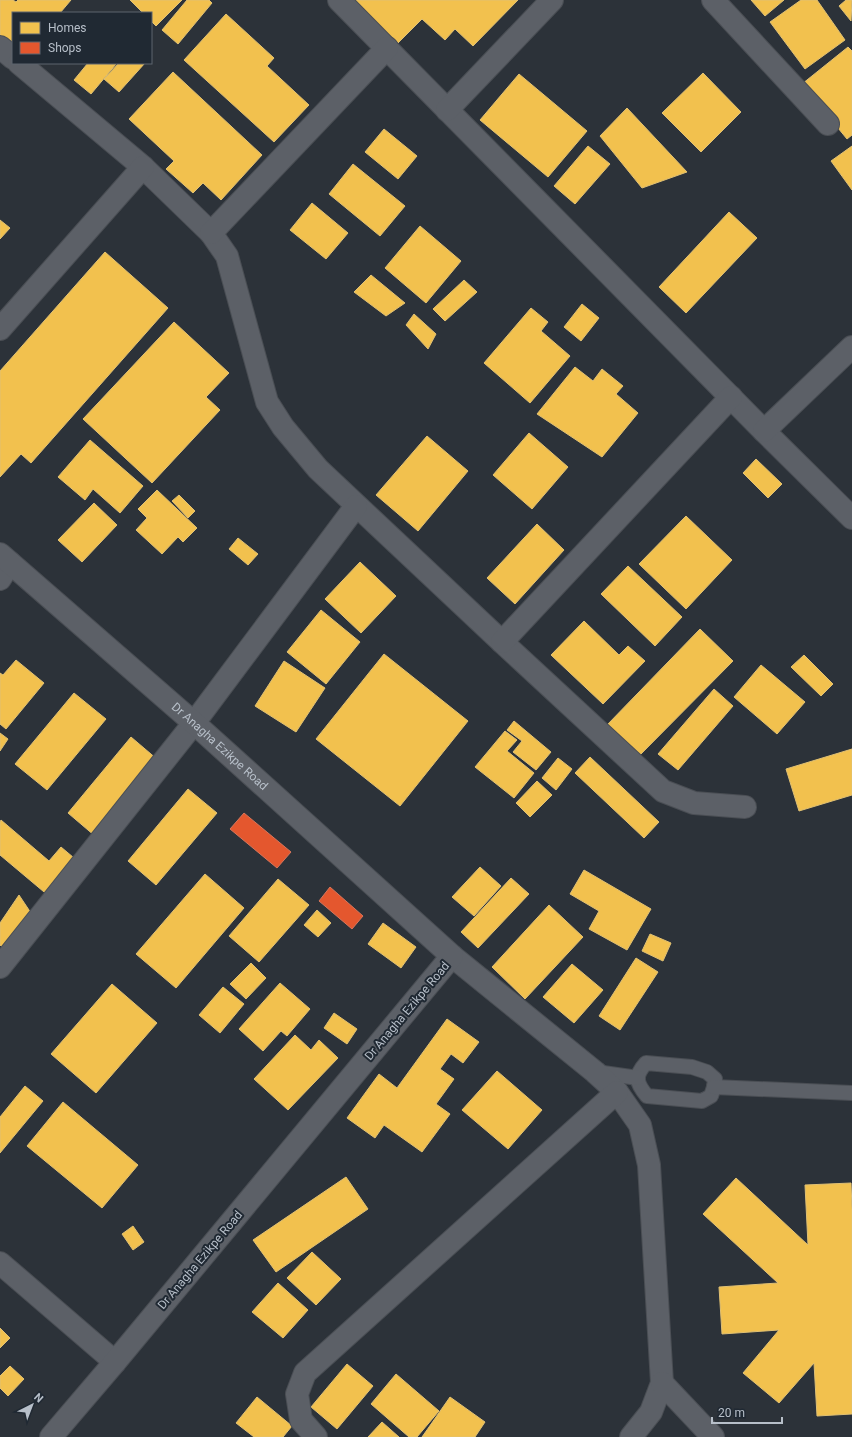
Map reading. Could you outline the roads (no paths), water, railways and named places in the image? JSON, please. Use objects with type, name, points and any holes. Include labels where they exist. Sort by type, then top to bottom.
[{"type":"street","points":[[339,0],[852,518]]},
{"type":"street","points":[[447,110],[552,0]]},
{"type":"street","points":[[713,0],[828,124]]},
{"type":"street","points":[[0,47],[12,57]]},
{"type":"street","points":[[211,233],[387,48]]},
{"type":"street","points":[[20,64],[143,167],[211,233],[227,256],[267,402],[283,427],[318,469],[663,791],[694,803],[745,807]]},
{"type":"street","points":[[0,329],[143,167]]},
{"type":"street","points":[[764,430],[852,347]]},
{"type":"street","points":[[502,642],[731,397]]},
{"type":"street","points":[[0,968],[194,723],[356,506]]},
{"type":"street","name":"Dr Anagha Ezikpe Road","points":[[3,566],[194,723],[452,956],[51,1437]]},
{"type":"street","points":[[452,956],[595,1072],[617,1092],[640,1125],[649,1165],[662,1383],[651,1412],[631,1437]]},
{"type":"street","points":[[316,1437],[301,1420],[297,1394],[306,1373],[617,1092]]},
{"type":"street","points":[[0,1263],[115,1362]]},
{"type":"street","points":[[662,1383],[713,1437]]},
{"type":"lane","points":[[646,1063],[692,1067],[707,1072],[714,1079],[714,1087],[711,1096],[702,1101],[647,1096],[641,1089],[638,1078],[638,1071],[646,1063]]},
{"type":"lane","points":[[595,1072],[638,1078]]},
{"type":"lane","points":[[714,1087],[852,1093]]}]
